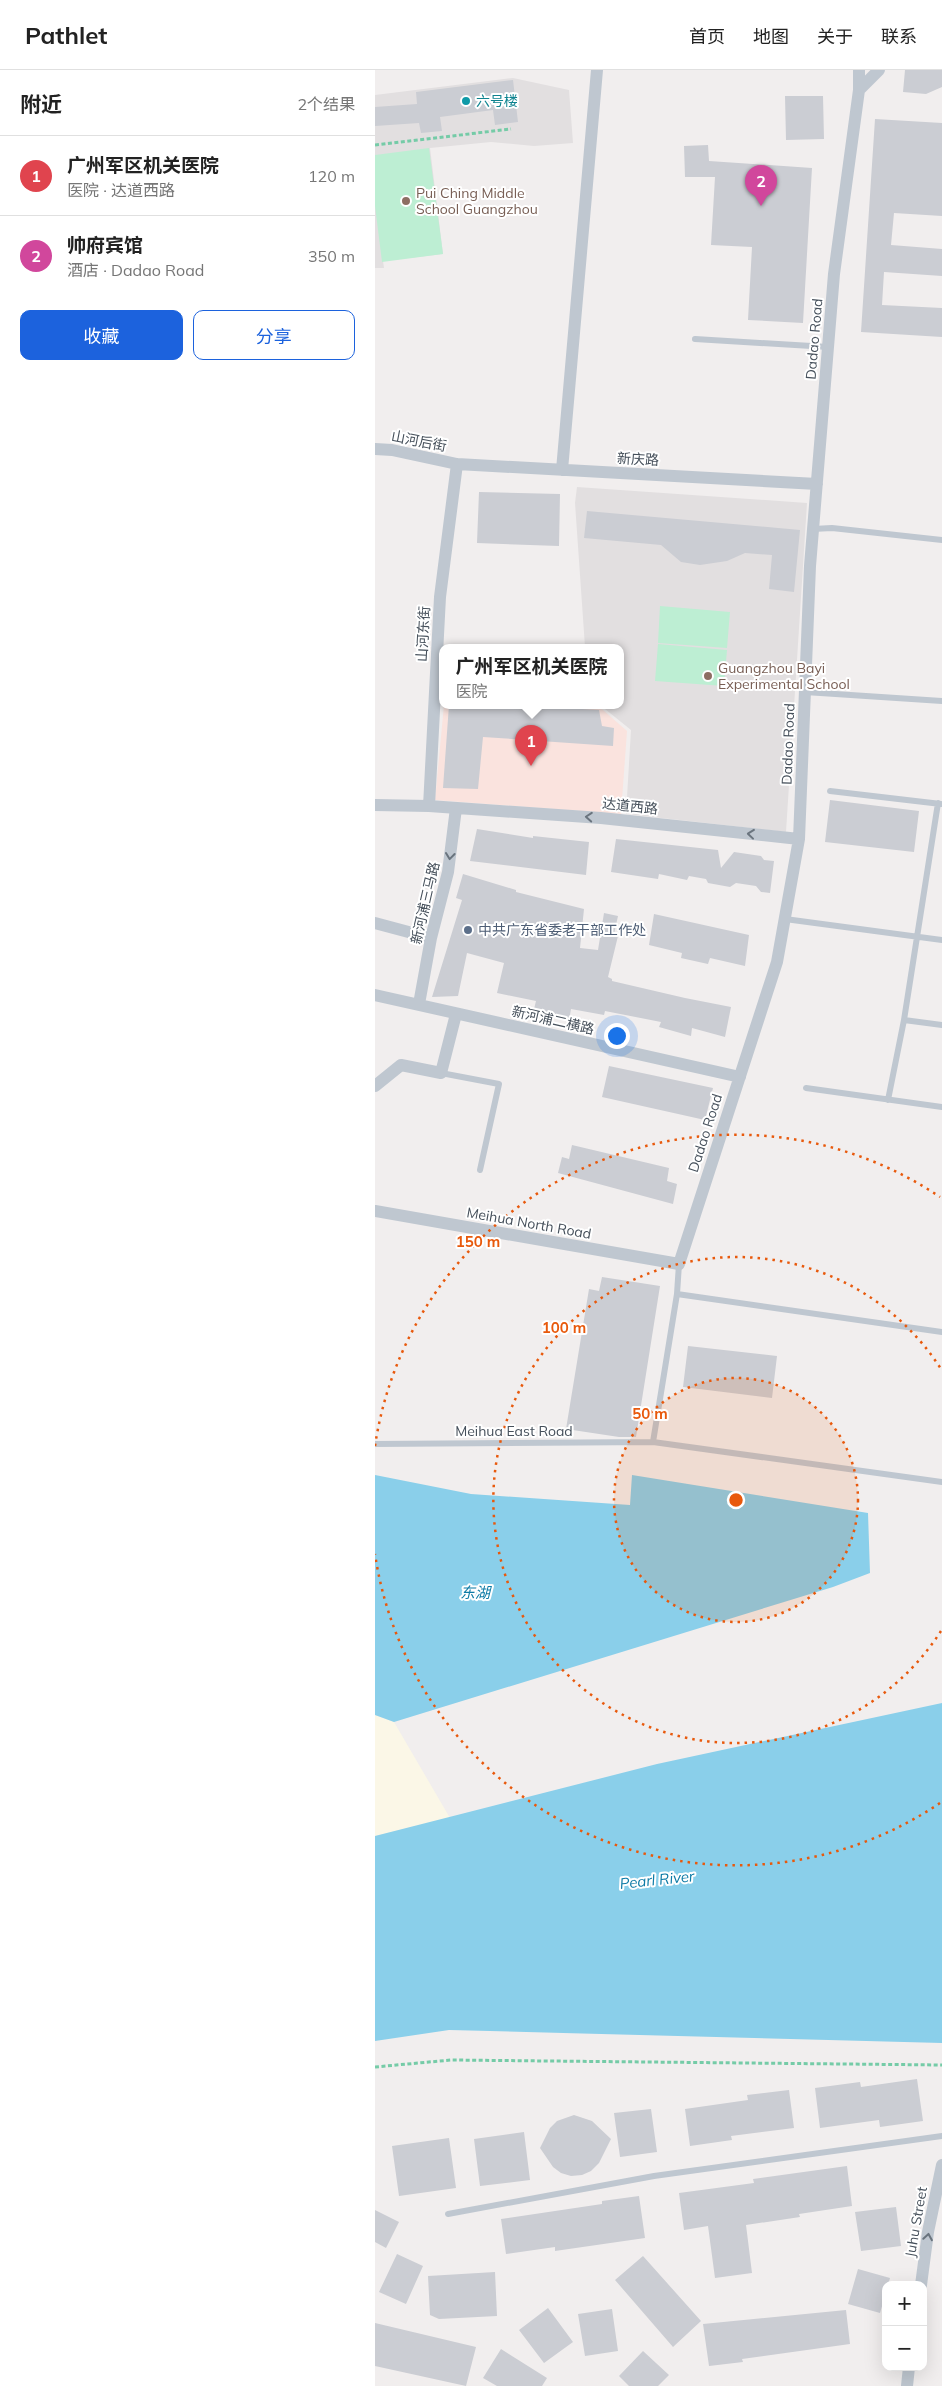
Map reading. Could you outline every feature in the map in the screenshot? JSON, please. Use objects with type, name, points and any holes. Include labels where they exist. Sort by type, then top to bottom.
[{"type":"street","points":[[562,470],[597,70]]},
{"type":"street","name":"Dadao Road","points":[[679,1264],[777,962],[799,839],[813,529],[834,274],[859,90],[859,70]]},
{"type":"street","name":"Dadao Road","points":[[859,90],[865,70]]},
{"type":"street","points":[[859,90],[879,70]]},
{"type":"street","name":"山河后街","points":[[375,450],[392,450],[457,464]]},
{"type":"street","name":"新庆路","points":[[457,464],[817,484]]},
{"type":"street","name":"山河东街","points":[[429,806],[440,597],[457,464]]},
{"type":"street","name":"达道西路","points":[[375,805],[429,806],[617,820],[799,839]]},
{"type":"street","name":"新河浦三马路","points":[[419,1004],[431,938],[448,872],[456,808]]},
{"type":"street","points":[[375,923],[431,938]]},
{"type":"street","name":"新河浦二横路","points":[[375,995],[739,1077]]},
{"type":"street","points":[[375,1086],[401,1065],[441,1072],[456,1014]]},
{"type":"street","name":"Meihua North Road","points":[[375,1211],[679,1264]]},
{"type":"street","name":"Juhu Street","points":[[922,2281],[928,2232],[942,2165]]},
{"type":"street","points":[[907,2386],[909,2371]]},
{"type":"lane","points":[[695,339],[828,347]]},
{"type":"lane","points":[[813,529],[832,528],[942,540]]},
{"type":"lane","points":[[805,692],[942,701]]},
{"type":"lane","points":[[830,791],[940,804],[904,1020],[888,1100]]},
{"type":"lane","points":[[785,919],[942,940]]},
{"type":"lane","points":[[904,1020],[942,1025]]},
{"type":"lane","points":[[441,1072],[499,1084],[480,1170]]},
{"type":"lane","points":[[806,1088],[942,1108]]},
{"type":"lane","points":[[653,1442],[677,1294],[679,1264]]},
{"type":"lane","points":[[677,1294],[942,1332]]},
{"type":"lane","name":"Meihua East Road","points":[[375,1444],[653,1442],[942,1482]]},
{"type":"lane","points":[[448,2214],[654,2176],[942,2136]]},
{"type":"path","points":[[375,145],[511,129]]},
{"type":"path","points":[[375,2066],[451,2060],[942,2065]]},
{"type":"shaded area","name":"Pui Ching Middle School Guangzhou","points":[[513,78],[569,90],[573,143],[534,146],[491,142],[430,148],[443,254],[383,261],[384,268],[375,268],[375,95]]},
{"type":"shaded area","name":"Guangzhou Bayi Experimental School","points":[[577,487],[807,503],[786,832],[626,814],[631,730],[605,709],[624,709],[624,644],[585,644],[575,503]]},
{"type":"shaded area","points":[[444,709],[601,709],[627,731],[621,814],[435,800]]},
{"type":"shaded area","points":[[375,1715],[394,1722],[450,1818],[375,1836]]},
{"type":"green space","points":[[429,148],[443,254],[382,262],[375,206],[375,155]]},
{"type":"green space","points":[[660,606],[730,612],[727,648],[658,643]]},
{"type":"green space","points":[[658,644],[727,650],[724,686],[655,681]]},
{"type":"water","name":"东湖","points":[[375,1475],[471,1494],[630,1505],[632,1475],[868,1513],[870,1573],[833,1587],[394,1722],[375,1715]]},
{"type":"water","name":"Pearl River","points":[[942,1703],[942,2043],[449,2030],[375,2041],[375,1836],[657,1764]]},
{"type":"building","points":[[905,70],[942,70],[942,87],[926,94],[903,92]]},
{"type":"building","name":"六号楼","points":[[513,80],[518,122],[495,125],[493,110],[440,117],[442,131],[421,133],[419,123],[375,126],[375,107],[417,104],[416,92]]},
{"type":"building","points":[[785,96],[823,96],[824,139],[786,140]]},
{"type":"building","points":[[875,119],[942,123],[942,216],[894,213],[891,245],[942,249],[942,276],[884,272],[882,305],[942,308],[942,337],[861,332]]},
{"type":"building","points":[[708,145],[709,161],[812,168],[803,323],[748,320],[752,247],[711,245],[715,177],[685,177],[684,146]]},
{"type":"building","points":[[479,492],[560,494],[559,546],[477,543]]},
{"type":"building","points":[[587,511],[800,530],[794,592],[769,589],[772,555],[745,553],[727,561],[700,565],[681,562],[661,545],[584,538]]},
{"type":"building","points":[[449,709],[599,710],[602,726],[614,728],[613,746],[483,737],[478,789],[443,788]]},
{"type":"building","points":[[830,800],[919,811],[914,852],[825,842]]},
{"type":"building","points":[[477,829],[533,838],[533,836],[589,842],[586,875],[470,861]]},
{"type":"building","points":[[616,839],[718,850],[721,868],[734,852],[761,856],[764,860],[774,861],[770,893],[761,892],[756,886],[736,883],[730,887],[708,883],[706,879],[689,876],[687,880],[659,874],[658,879],[611,872]]},
{"type":"building","points":[[463,874],[516,890],[516,892],[584,909],[580,948],[598,950],[604,913],[618,916],[614,934],[618,936],[608,977],[612,981],[731,1007],[725,1037],[692,1028],[691,1036],[659,1027],[661,1022],[605,1011],[604,1015],[571,1009],[569,1021],[533,1013],[536,1001],[497,993],[504,963],[467,953],[458,996],[432,997],[462,900],[456,898]]},
{"type":"building","points":[[654,914],[749,935],[745,966],[710,958],[708,964],[681,958],[682,953],[649,945]]},
{"type":"building","points":[[609,1066],[713,1088],[705,1120],[602,1097]]},
{"type":"building","points":[[572,1145],[669,1168],[667,1181],[677,1184],[673,1204],[558,1173],[562,1157],[569,1159]]},
{"type":"building","points":[[602,1277],[660,1286],[636,1437],[619,1437],[566,1429],[589,1289],[599,1291]]},
{"type":"building","points":[[688,1346],[777,1356],[772,1398],[683,1387]]},
{"type":"building","points":[[917,2079],[923,2121],[880,2127],[879,2120],[820,2128],[815,2088],[860,2082],[861,2087]]},
{"type":"building","points":[[789,2090],[794,2128],[731,2136],[732,2140],[690,2146],[685,2109],[748,2100],[747,2095]]},
{"type":"building","points":[[651,2109],[657,2152],[620,2157],[614,2113]]},
{"type":"building","points":[[574,2115],[592,2121],[611,2139],[599,2163],[591,2171],[582,2175],[571,2176],[561,2173],[553,2167],[540,2148],[550,2128],[557,2121]]},
{"type":"building","points":[[524,2132],[530,2180],[480,2186],[474,2139]]},
{"type":"building","points":[[449,2138],[456,2188],[399,2196],[392,2146]]},
{"type":"building","points":[[847,2166],[852,2206],[799,2214],[800,2217],[746,2225],[752,2273],[715,2278],[708,2226],[684,2230],[679,2193],[754,2183],[753,2179]]},
{"type":"building","points":[[639,2196],[645,2238],[555,2251],[555,2247],[506,2254],[501,2219],[602,2204],[602,2201]]},
{"type":"building","points":[[896,2207],[901,2246],[861,2251],[855,2212]]},
{"type":"building","points":[[375,2210],[399,2222],[386,2248],[375,2242]]},
{"type":"building","points":[[397,2254],[423,2266],[406,2304],[379,2292]]},
{"type":"building","points":[[643,2256],[701,2321],[673,2347],[615,2280]]},
{"type":"building","points":[[858,2269],[890,2278],[889,2281],[882,2281],[882,2306],[880,2313],[848,2304]]},
{"type":"building","points":[[495,2272],[497,2316],[439,2319],[430,2315],[428,2276]]},
{"type":"building","points":[[548,2308],[573,2342],[544,2363],[519,2330]]},
{"type":"building","points":[[612,2309],[618,2351],[585,2356],[578,2314]]},
{"type":"building","points":[[846,2310],[850,2344],[742,2359],[743,2362],[709,2366],[703,2324]]},
{"type":"building","points":[[375,2323],[476,2347],[466,2386],[375,2366]]},
{"type":"building","points":[[501,2349],[547,2378],[542,2386],[497,2386],[483,2378]]},
{"type":"building","points":[[643,2351],[669,2375],[658,2386],[629,2386],[619,2376]]},
{"type":"place","name":"六号楼","points":[[466,101]]},
{"type":"place","name":"Pui Ching Middle School Guangzhou","points":[[406,201]]},
{"type":"place","name":"帅府宾馆","points":[[761,206]]},
{"type":"place","name":"Guangzhou Bayi Experimental School","points":[[708,676]]},
{"type":"place","name":"广州军区机关医院","points":[[531,766]]},
{"type":"place","name":"中共广东省委老干部工作处","points":[[468,930]]}]
